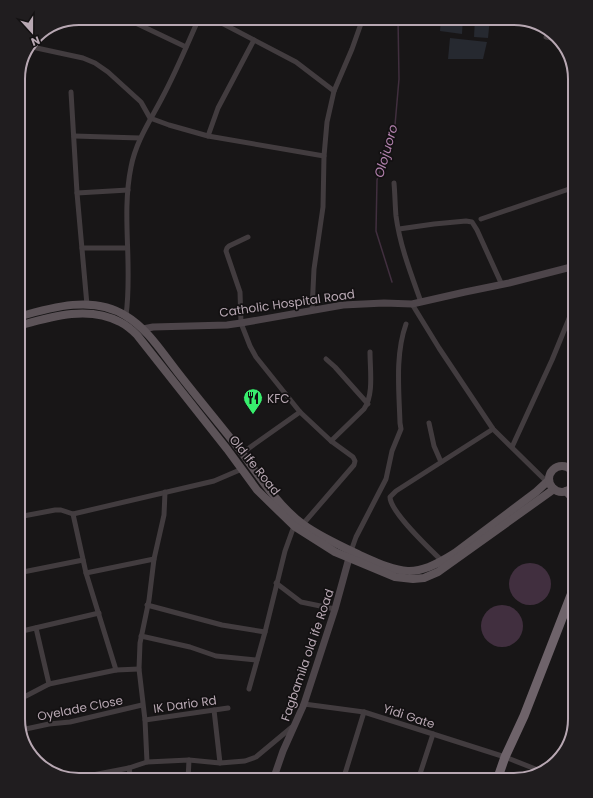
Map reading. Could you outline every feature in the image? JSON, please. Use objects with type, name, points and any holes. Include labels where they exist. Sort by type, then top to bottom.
[{"type":"highway","points":[[505,773],[508,758],[568,603]]},
{"type":"highway","points":[[500,773],[554,656],[568,619]]},
{"type":"main road","name":"Old Ife Road","points":[[25,315],[58,306],[87,305],[103,307],[126,315],[143,329],[242,453],[264,484],[303,524],[350,554],[395,577],[413,579],[424,578],[438,572],[460,558],[554,489]]},
{"type":"main road","name":"Old Ife Road","points":[[25,324],[72,314],[103,316],[122,322],[137,335],[152,352],[257,490],[294,526],[335,552],[350,554],[404,571],[412,572],[422,570],[442,561],[548,481],[552,471],[561,466],[568,468]]},
{"type":"main road","points":[[548,481],[554,489],[566,491]]},
{"type":"main road","points":[[257,490],[264,484]]},
{"type":"street","points":[[140,25],[186,47]]},
{"type":"street","points":[[126,315],[128,297],[128,190],[131,168],[140,138],[163,97],[196,25]]},
{"type":"street","points":[[225,25],[296,62],[334,91]]},
{"type":"street","points":[[312,310],[314,269],[323,207],[326,122],[334,91],[361,25]]},
{"type":"street","points":[[208,136],[218,108],[254,40]]},
{"type":"street","points":[[52,51],[83,58],[95,63],[108,72],[141,102],[150,118],[208,136],[324,156]]},
{"type":"street","points":[[71,92],[77,193],[87,305]]},
{"type":"street","points":[[74,136],[140,138]]},
{"type":"street","points":[[394,183],[396,215],[406,260],[421,302]]},
{"type":"street","points":[[481,219],[568,189]]},
{"type":"street","points":[[77,193],[128,190]]},
{"type":"street","points":[[399,229],[434,224],[466,221],[472,222],[502,285]]},
{"type":"street","points":[[248,237],[229,246],[226,251],[239,288],[241,323],[250,346],[256,357],[300,412],[332,441],[353,457],[355,461],[354,465],[303,524]]},
{"type":"street","points":[[82,248],[127,248]]},
{"type":"street","name":"Catholic Hospital Road","points":[[143,329],[159,326],[227,325],[360,303],[412,304],[502,285],[568,268]]},
{"type":"street","points":[[412,304],[439,348],[493,429],[548,481]]},
{"type":"street","points":[[512,447],[552,360],[568,321]]},
{"type":"street","points":[[350,554],[356,537],[386,479],[392,451],[401,429],[399,357],[402,336],[406,324]]},
{"type":"street","points":[[332,441],[368,404],[370,395],[370,352]]},
{"type":"street","points":[[326,359],[368,404]]},
{"type":"street","points":[[242,453],[300,412]]},
{"type":"street","points":[[429,423],[434,446],[441,462]]},
{"type":"street","points":[[442,561],[402,519],[390,502],[390,497],[396,491],[493,429]]},
{"type":"street","points":[[25,516],[55,510],[61,510],[73,514],[214,481],[242,469]]},
{"type":"street","points":[[147,762],[139,669],[141,636],[149,600],[154,559],[164,515],[165,492]]},
{"type":"street","points":[[73,514],[86,573],[116,670]]},
{"type":"street","points":[[249,689],[265,632],[276,583],[294,526]]},
{"type":"street","name":"Fagbamila old ife Road","points":[[275,773],[283,751],[304,704],[335,609],[350,554]]},
{"type":"street","points":[[86,573],[154,559]]},
{"type":"street","points":[[25,572],[84,560]]},
{"type":"street","points":[[276,583],[301,602],[335,609]]},
{"type":"street","points":[[147,605],[222,625],[265,632]]},
{"type":"street","points":[[25,630],[99,613]]},
{"type":"street","points":[[36,628],[49,684]]},
{"type":"street","points":[[141,636],[190,647],[216,656],[257,660]]},
{"type":"street","points":[[25,696],[40,690],[49,684],[116,670],[139,669]]},
{"type":"street","name":"Yidi Gate","points":[[304,704],[364,712],[508,758],[534,769]]},
{"type":"street","name":"Oyelade Close","points":[[26,729],[49,724],[70,722],[142,705]]},
{"type":"street","name":"IK Dario Rd","points":[[144,720],[228,708]]},
{"type":"street","points":[[214,710],[220,763]]},
{"type":"street","points":[[345,773],[364,712]]},
{"type":"street","points":[[103,773],[129,768],[147,762],[189,760],[220,763],[245,762],[256,757],[295,725]]},
{"type":"street","points":[[420,773],[433,734]]},
{"type":"street","points":[[188,773],[189,760]]},
{"type":"street","points":[[129,768],[130,773]]},
{"type":"shaded area","points":[[440,25],[463,25],[462,34],[440,31]]},
{"type":"shaded area","points":[[475,25],[489,25],[488,38],[474,37]]},
{"type":"shaded area","points":[[450,38],[487,42],[483,59],[448,59]]},
{"type":"shaded area","points":[[526,563],[534,563],[542,566],[548,572],[551,584],[548,596],[542,602],[534,605],[526,605],[518,602],[512,596],[509,588],[509,580],[512,572],[518,566]]},
{"type":"shaded area","points":[[498,605],[506,605],[514,608],[520,614],[523,626],[520,638],[514,644],[506,647],[498,647],[490,644],[484,638],[481,630],[481,622],[484,614],[490,608]]},
{"type":"waterway","name":"Olojuoro","points":[[392,282],[376,231],[377,180],[395,125],[399,79],[398,25]]},
{"type":"place","name":"KFC","points":[[253,415]]}]
